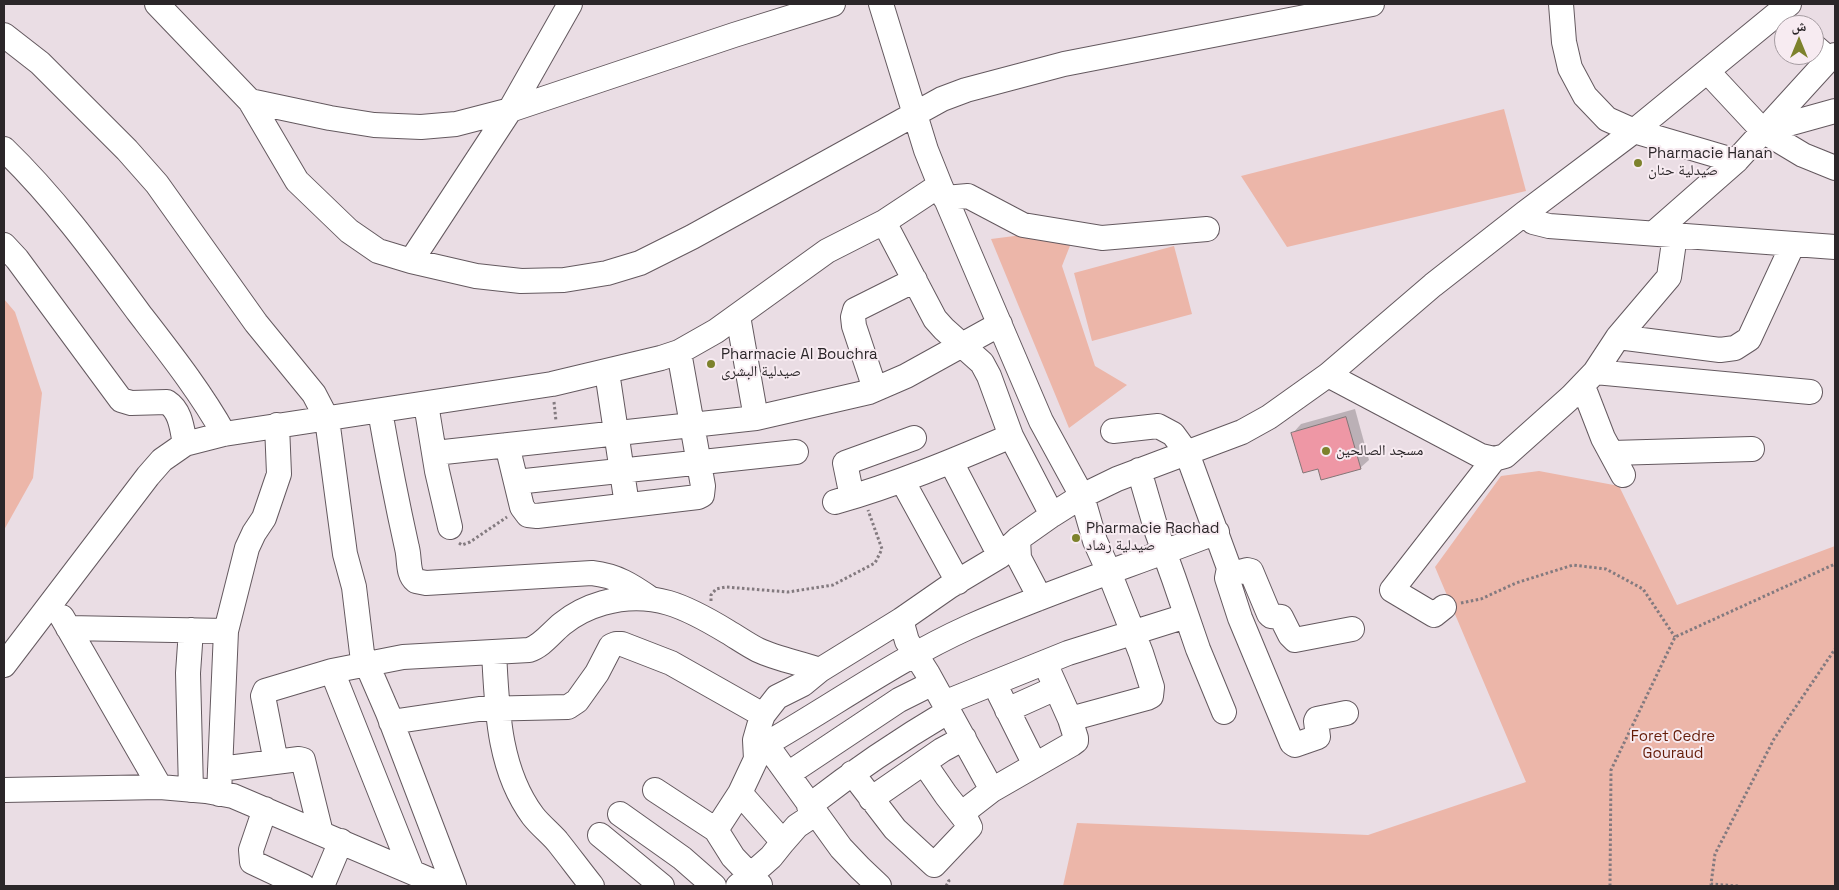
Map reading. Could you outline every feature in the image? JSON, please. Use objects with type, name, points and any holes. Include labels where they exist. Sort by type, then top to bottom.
[{"type":"street","points":[[157,4],[250,101],[296,181],[349,231],[378,251],[411,261],[476,276],[521,282],[564,280],[606,273],[640,263],[692,237],[942,99],[966,90],[1064,64],[1330,8],[1372,4]]},
{"type":"street","points":[[411,261],[510,110],[570,4]]},
{"type":"street","points":[[250,101],[374,125],[422,127],[456,124],[510,110],[833,4]]},
{"type":"street","points":[[881,4],[926,150],[942,191],[1041,421],[1082,496],[1095,541],[1110,572],[1152,687],[1151,696],[1070,720]]},
{"type":"street","points":[[1561,4],[1564,42],[1570,68],[1585,96],[1607,118],[1634,131],[1736,161]]},
{"type":"street","points":[[716,830],[740,793],[756,759],[755,740],[777,697],[804,684],[820,670],[1000,556],[1018,539],[1082,496],[1139,470],[1242,432],[1262,421],[1328,375],[1433,285],[1708,72],[1787,14]]},
{"type":"street","points":[[4,35],[40,63],[63,85],[127,150],[157,184],[256,323],[314,394],[327,419],[346,554],[354,587],[362,653],[368,663],[454,886]]},
{"type":"street","points":[[1664,234],[1763,131],[1826,53]]},
{"type":"street","points":[[1708,72],[1763,131],[1803,155],[1835,168]]},
{"type":"street","points":[[1763,131],[1835,111]]},
{"type":"street","points":[[4,149],[30,174],[94,253],[209,406],[224,434]]},
{"type":"street","points":[[4,664],[148,476],[162,460],[186,444],[224,434],[277,425],[552,384],[607,372],[679,352],[695,344],[738,316],[827,251],[942,191],[968,196],[1023,225],[1102,238],[1207,229]]},
{"type":"street","points":[[1525,213],[1533,222],[1549,226],[1835,246]]},
{"type":"street","points":[[884,222],[935,318],[982,363],[989,376],[1011,436],[1052,515]]},
{"type":"street","points":[[1328,375],[1481,456],[1494,459],[1505,456],[1571,397],[1595,372],[1618,337],[1669,277],[1664,234]]},
{"type":"street","points":[[1618,337],[1720,350],[1735,348],[1749,339],[1793,244]]},
{"type":"street","points":[[4,245],[121,400],[131,403],[167,402],[172,405],[177,410],[186,444]]},
{"type":"street","points":[[875,390],[854,326],[853,317],[856,310],[915,280]]},
{"type":"street","points":[[738,316],[756,418]]},
{"type":"street","points":[[435,453],[756,418],[875,390],[906,376],[1000,324]]},
{"type":"street","points":[[507,445],[522,507],[528,514],[537,516],[702,495],[704,486],[679,352]]},
{"type":"street","points":[[607,372],[627,505]]},
{"type":"street","points":[[1595,372],[1810,392]]},
{"type":"street","points":[[1571,397],[1581,393],[1586,394],[1603,438],[1623,475]]},
{"type":"street","points":[[426,404],[437,471],[450,527]]},
{"type":"street","points":[[380,411],[390,471],[413,579],[426,583],[592,573],[610,575],[631,585],[651,599]]},
{"type":"street","points":[[219,794],[226,631],[247,548],[264,518],[279,474],[277,425]]},
{"type":"street","points":[[1113,431],[1158,426],[1173,434],[1188,453],[1229,568],[1228,576],[1240,618],[1292,743],[1295,745],[1302,744],[1318,737],[1317,719],[1346,713]]},
{"type":"street","points":[[914,438],[845,463],[850,498],[951,462],[1011,436]]},
{"type":"street","points":[[1612,453],[1752,449]]},
{"type":"street","points":[[516,482],[796,452]]},
{"type":"street","points":[[1439,611],[1392,590],[1494,459]]},
{"type":"street","points":[[951,462],[1000,556]]},
{"type":"street","points":[[1139,470],[1186,616],[1224,712]]},
{"type":"street","points":[[902,480],[958,582]]},
{"type":"street","points":[[762,728],[968,628],[1040,598],[1217,532]]},
{"type":"street","points":[[1018,539],[1019,558],[1040,598]]},
{"type":"street","points":[[1228,576],[1247,570],[1251,571],[1268,614],[1281,617],[1290,635],[1295,640],[1352,629]]},
{"type":"street","points":[[276,762],[263,693],[276,686],[332,671],[403,657],[534,648],[563,623],[600,604],[628,598],[675,603],[692,610],[758,650],[820,670]]},
{"type":"street","points":[[52,600],[160,787]]},
{"type":"street","points":[[788,774],[899,700],[942,699],[994,684],[1110,638],[1186,616]]},
{"type":"street","points":[[901,620],[907,641],[942,699],[992,790]]},
{"type":"street","points":[[68,628],[226,631]]},
{"type":"street","points":[[191,630],[188,673],[192,790]]},
{"type":"street","points":[[391,722],[479,710],[568,707],[577,701],[598,673],[611,646],[622,644],[672,664],[762,728],[788,774],[812,810],[841,848],[879,886]]},
{"type":"street","points":[[494,652],[497,710],[503,748],[512,779],[533,816],[556,840],[592,886]]},
{"type":"street","points":[[960,814],[992,790],[1076,741],[1070,720],[1045,663]]},
{"type":"street","points":[[332,671],[412,872]]},
{"type":"street","points":[[994,684],[1035,765]]},
{"type":"street","points":[[1007,710],[1056,688]]},
{"type":"street","points":[[655,790],[716,830],[750,882],[782,842],[812,810],[852,773],[942,699]]},
{"type":"street","points":[[871,799],[924,762],[964,738]]},
{"type":"street","points":[[220,769],[303,760],[331,837],[322,886]]},
{"type":"street","points":[[852,773],[895,829],[934,865],[970,828],[924,762]]},
{"type":"street","points":[[4,790],[160,787],[233,796],[444,886]]},
{"type":"street","points":[[740,793],[782,842]]},
{"type":"street","points":[[265,809],[251,850],[252,862],[303,886]]},
{"type":"street","points":[[620,814],[682,858],[714,886]]},
{"type":"street","points":[[600,835],[662,886]]},
{"type":"path","points":[[711,622],[711,595],[716,589],[726,586],[788,592],[832,585],[875,563],[882,549],[850,498]]},
{"type":"path","points":[[450,527],[455,541],[462,545],[470,542],[522,507]]},
{"type":"path","points":[[1610,886],[1611,770],[1675,637],[1835,564]]},
{"type":"path","points":[[1439,611],[1481,599],[1516,583],[1573,566],[1606,569],[1643,589],[1675,637]]},
{"type":"path","points":[[1738,886],[1711,884],[1715,854],[1774,739],[1835,649]]},
{"type":"green space","points":[[1504,109],[1526,191],[1287,247],[1241,176]]},
{"type":"green space","points":[[1077,228],[1062,266],[1095,366],[1127,385],[1069,428],[991,239]]},
{"type":"green space","points":[[1174,246],[1192,314],[1092,341],[1074,273]]},
{"type":"green space","points":[[4,299],[15,312],[42,393],[33,478],[4,530]]},
{"type":"green space","name":"Foret Cedre Gouraud","points":[[1539,471],[1619,486],[1677,605],[1835,546],[1835,886],[1063,886],[1077,823],[1368,835],[1526,782],[1435,567],[1501,476]]},
{"type":"building","name":"مسجد الصالحين","points":[[1346,417],[1361,469],[1321,480],[1318,469],[1303,473],[1291,433]]},
{"type":"place","name":"Pharmacie Hanan صيدلية حنان","points":[[1638,163]]},
{"type":"place","name":"Pharmacie Al Bouchra صيدلية البشرى","points":[[711,364]]},
{"type":"place","name":"مسجد الصالحين","points":[[1326,451]]},
{"type":"place","name":"Pharmacie Rachad صيدلية رشاد","points":[[1076,538]]}]
